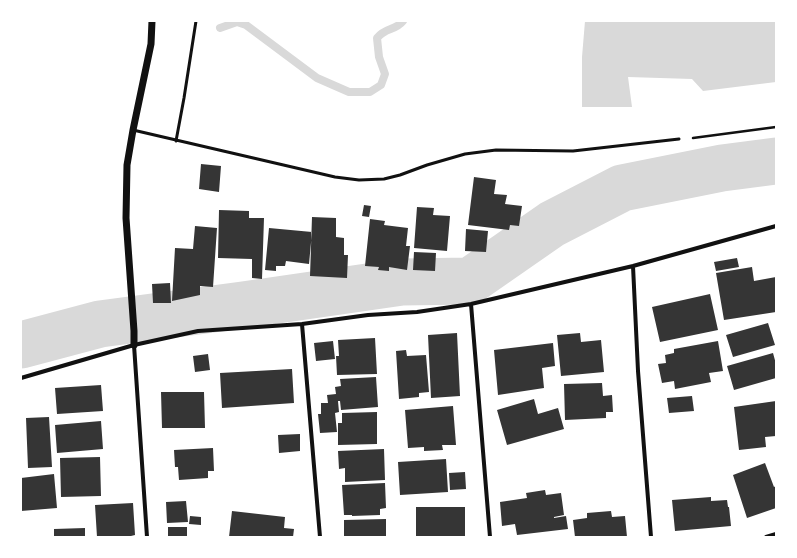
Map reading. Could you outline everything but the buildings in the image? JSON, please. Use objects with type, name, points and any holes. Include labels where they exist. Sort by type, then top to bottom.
[{"type":"street","points":[[147,537],[126,218],[127,165],[151,44],[152,21]]},
{"type":"street","points":[[21,378],[134,345],[198,331],[302,324],[368,315],[417,312],[470,304],[633,266],[776,226]]},
{"type":"street","points":[[633,266],[638,371],[651,537]]},
{"type":"street","points":[[470,304],[490,537]]},
{"type":"street","points":[[302,324],[320,537]]},
{"type":"street","points":[[766,537],[776,534]]},
{"type":"lane","points":[[176,141],[196,21]]},
{"type":"lane","points":[[133,130],[334,177],[358,180],[384,179],[400,175],[427,164],[465,154],[496,150],[573,151],[679,139]]},
{"type":"path","points":[[679,139],[776,126]]},
{"type":"shaded area","points":[[585,21],[776,21],[776,82],[703,91],[692,79],[628,77],[632,107],[582,107],[582,57]]},
{"type":"waterway","points":[[220,28],[237,22],[246,25],[317,78],[349,92],[370,92],[381,85],[385,74],[379,57],[377,38],[403,21]]},
{"type":"waterway","points":[[21,345],[100,324],[402,282],[470,281],[552,224],[622,188],[722,168],[776,161]]}]
